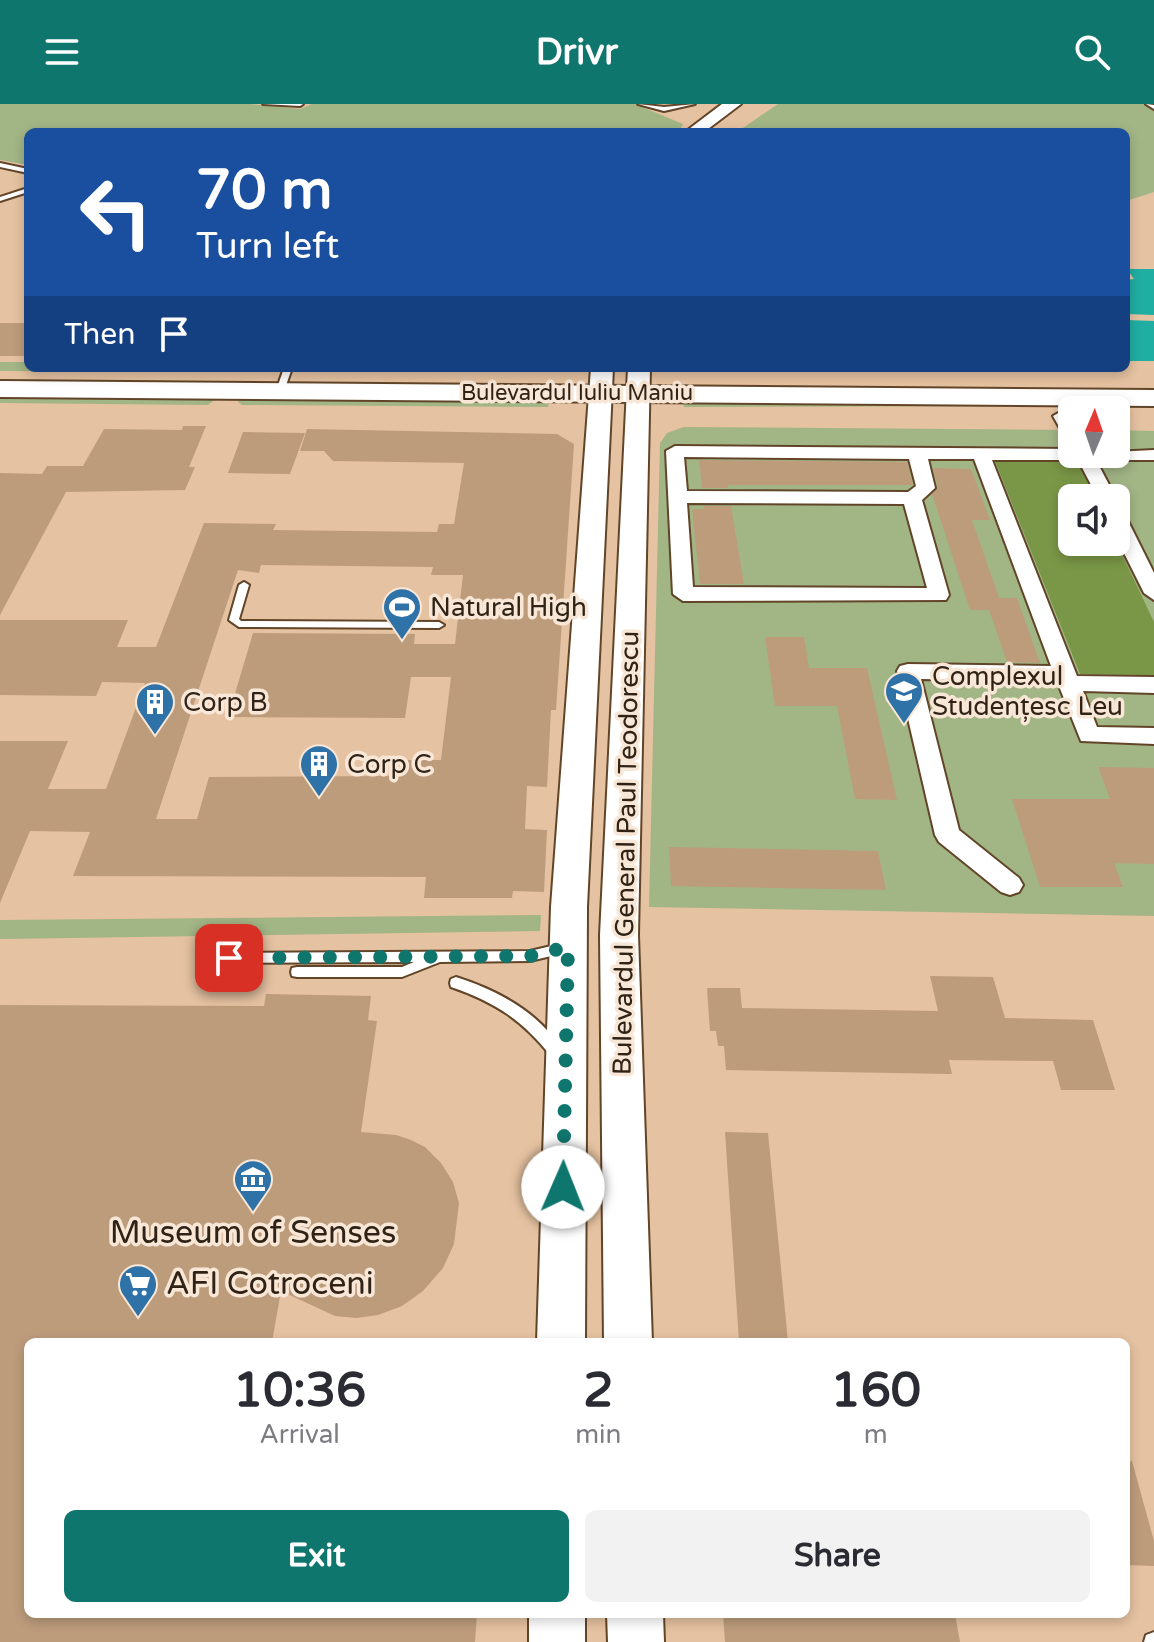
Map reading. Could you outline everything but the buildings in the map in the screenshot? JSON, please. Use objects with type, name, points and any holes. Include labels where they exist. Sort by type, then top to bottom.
[{"type":"main road","points":[[699,128],[733,104]]},
{"type":"main road","points":[[725,128],[751,109]]},
{"type":"main road","name":"Bulevardul Iuliu Maniu","points":[[0,389],[284,380],[600,391]]},
{"type":"main road","name":"Bulevardul General Paul Teodorescu","points":[[561,1338],[568,947],[600,391]]},
{"type":"main road","name":"Bulevardul Iuliu Maniu","points":[[0,408],[638,391],[1058,416]]},
{"type":"main road","name":"Bulevardul General Paul Teodorescu","points":[[628,1338],[619,935],[638,391]]},
{"type":"main road","name":"Bulevardul Iuliu Maniu","points":[[1130,403],[1154,398]]},
{"type":"main road","points":[[1130,416],[1154,417]]},
{"type":"main road","points":[[557,1618],[557,1642]]},
{"type":"main road","points":[[635,1618],[636,1642]]},
{"type":"street","points":[[912,498],[939,595],[683,594],[675,451],[1058,454]]},
{"type":"street","points":[[678,497],[912,498],[926,488],[917,453]]},
{"type":"street","points":[[981,454],[1089,735],[1154,736]]},
{"type":"street","points":[[1130,455],[1154,455]]},
{"type":"street","points":[[1130,545],[1154,593]]},
{"type":"street","points":[[1010,885],[948,835],[908,671],[1154,685]]},
{"type":"lane","points":[[266,104],[300,104]]},
{"type":"lane","points":[[641,104],[664,109],[692,104]]},
{"type":"lane","points":[[0,165],[24,170]]},
{"type":"lane","points":[[0,199],[24,191]]},
{"type":"lane","points":[[244,585],[234,620],[239,624],[439,625]]},
{"type":"lane","points":[[229,958],[530,956],[568,947]]},
{"type":"lane","points":[[297,972],[402,972],[446,957]]},
{"type":"lane","points":[[456,983],[490,994],[518,1012],[541,1034],[564,1064]]},
{"type":"green space","points":[[0,104],[249,104],[300,109],[312,104],[635,104],[683,124],[681,128],[24,128],[24,164],[0,160]]},
{"type":"green space","points":[[778,104],[1154,104],[1154,192],[1130,200],[1130,128],[743,128]]},
{"type":"green space","points":[[0,362],[24,362],[24,371],[0,371]]},
{"type":"green space","points":[[0,393],[217,398],[208,405],[0,403]]},
{"type":"green space","points":[[549,397],[548,407],[242,405],[238,402],[240,398]]},
{"type":"green space","points":[[683,402],[1037,404],[1043,406],[684,407]]},
{"type":"green space","name":"Complexul Studențesc Leu","points":[[684,427],[1058,430],[1058,468],[1130,468],[1130,430],[1154,431],[1154,916],[649,907],[660,443],[667,433]]},
{"type":"green space","points":[[995,461],[1058,461],[1058,468],[1080,468],[1088,484],[1058,484],[1058,556],[1123,556],[1154,622],[1154,675],[1080,674]]},
{"type":"green space","points":[[541,915],[540,931],[0,939],[0,920]]},
{"type":"water","points":[[1130,269],[1154,269],[1154,315],[1130,314],[1130,280],[1134,279]]},
{"type":"water","points":[[1130,320],[1154,321],[1154,361],[1130,361]]},
{"type":"place","name":"Natural High","points":[[402,641]]},
{"type":"place","name":"Complexul Studențesc Leu","points":[[904,725]]},
{"type":"place","name":"Corp B","points":[[155,736]]},
{"type":"place","name":"Corp C","points":[[319,798]]},
{"type":"place","name":"Museum of Senses","points":[[253,1213]]},
{"type":"place","name":"AFI Cotroceni","points":[[138,1318]]},
{"type":"route","points":[[229,958],[530,956],[568,947],[563,1187]]}]
